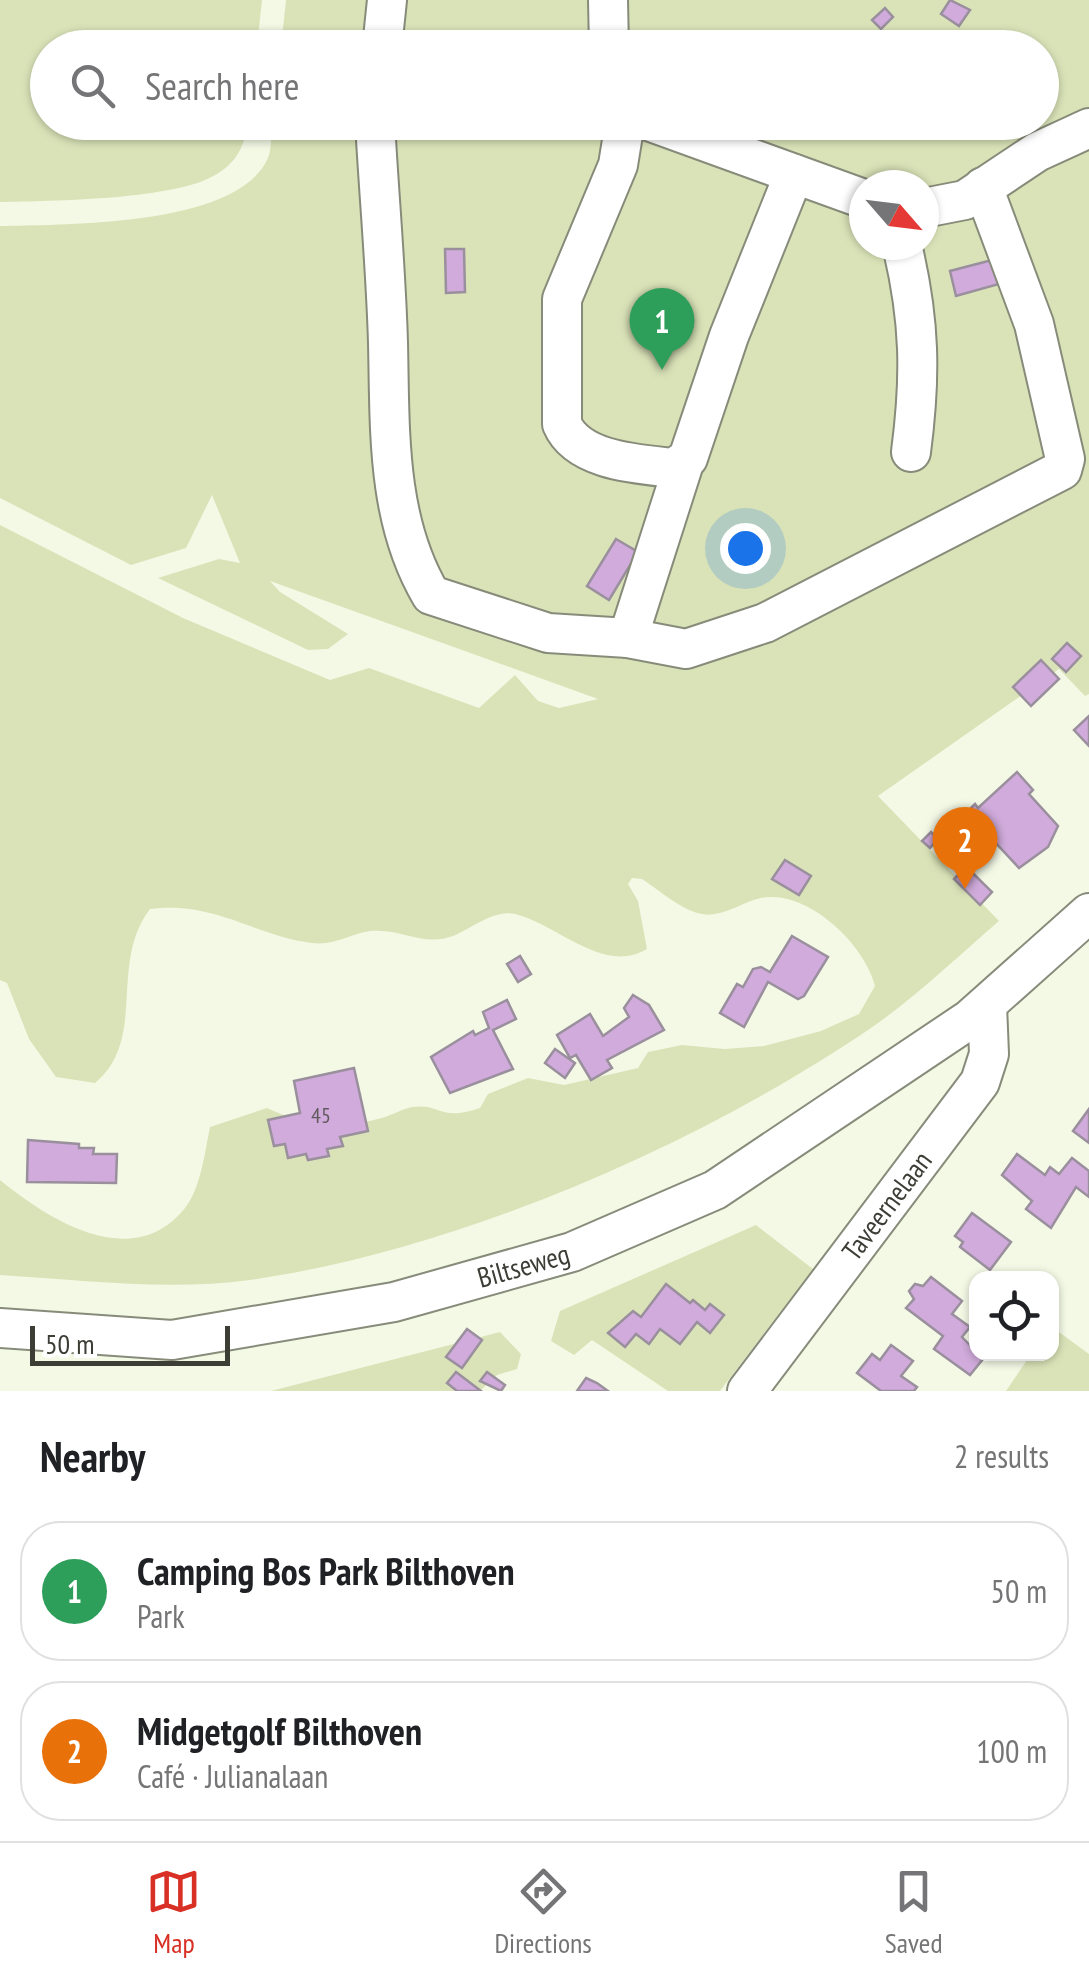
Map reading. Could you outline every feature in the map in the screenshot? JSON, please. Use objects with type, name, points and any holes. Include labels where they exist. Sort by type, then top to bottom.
[{"type":"street","points":[[384,30],[387,0]]},
{"type":"street","points":[[608,0],[609,30]]},
{"type":"street","points":[[939,205],[965,200],[1037,152],[1089,128]]},
{"type":"street","points":[[376,140],[388,427],[397,508],[415,568],[431,595],[548,632],[628,638],[686,649],[765,623],[1062,470],[1065,459],[1034,324],[983,188]]},
{"type":"street","points":[[622,140],[618,166],[562,298],[562,424],[568,437],[585,450],[646,465],[674,468],[684,463]]},
{"type":"street","points":[[700,140],[849,194]]},
{"type":"street","points":[[628,638],[729,336],[794,174]]},
{"type":"street","points":[[906,260],[917,309],[921,381],[912,452]]},
{"type":"street","name":"Biltseweg","points":[[0,1328],[172,1340],[394,1302],[572,1252],[715,1190],[987,1005],[1089,913]]},
{"type":"street","name":"Taveernelaan","points":[[746,1391],[980,1082],[989,1054],[987,1005]]},
{"type":"green space","points":[[0,0],[262,0],[259,30],[30,30],[30,140],[244,140],[224,169],[198,183],[144,194],[0,202]]},
{"type":"green space","points":[[286,0],[1089,0],[1089,694],[1085,696],[1059,669],[878,796],[999,921],[871,1028],[730,1113],[653,1152],[492,1218],[410,1245],[329,1265],[250,1280],[188,1285],[0,1275],[0,1180],[66,1223],[116,1238],[140,1237],[164,1227],[185,1208],[202,1169],[210,1127],[267,1108],[295,1119],[338,1124],[382,1118],[422,1106],[448,1113],[467,1112],[480,1108],[488,1094],[528,1078],[564,1085],[638,1068],[648,1052],[682,1045],[725,1049],[764,1046],[821,1031],[859,1014],[875,986],[860,954],[847,938],[832,923],[797,902],[761,898],[724,912],[702,914],[678,904],[642,879],[632,878],[628,884],[638,901],[647,949],[631,955],[598,952],[532,920],[507,913],[442,939],[371,931],[312,943],[215,914],[150,909],[131,953],[125,1023],[111,1065],[95,1083],[56,1077],[29,1039],[7,983],[0,980],[0,525],[183,618],[330,680],[369,668],[479,708],[515,675],[538,701],[559,708],[598,699],[270,581],[280,592],[348,634],[328,649],[308,650],[158,578],[219,559],[240,563],[212,495],[186,548],[131,565],[0,498],[0,226],[104,222],[185,210],[220,198],[249,182],[267,160],[271,140],[1059,140],[1059,30],[283,30]]},
{"type":"green space","points":[[756,1225],[813,1269],[720,1391],[668,1391],[592,1340],[574,1355],[551,1341],[560,1311]]},
{"type":"green space","points":[[500,1332],[521,1354],[517,1369],[497,1375],[480,1391],[271,1391]]},
{"type":"green space","points":[[1059,1332],[1089,1354],[1089,1391],[1006,1391],[1026,1361],[1059,1361]]},
{"type":"building","points":[[950,0],[970,10],[959,26],[941,14]]},
{"type":"building","points":[[885,8],[893,17],[881,29],[872,20]]},
{"type":"building","points":[[445,249],[464,249],[465,292],[446,293]]},
{"type":"building","points":[[992,260],[999,284],[956,296],[950,271]]},
{"type":"building","points":[[616,539],[638,552],[609,600],[587,586]]},
{"type":"building","points":[[1067,643],[1081,656],[1066,672],[1052,659]]},
{"type":"building","points":[[1041,660],[1059,679],[1031,706],[1013,687]]},
{"type":"building","points":[[1089,716],[1089,746],[1074,730]]},
{"type":"building","points":[[1017,772],[1033,790],[1029,794],[1058,826],[1048,847],[1019,868],[967,812],[975,804],[978,808]]},
{"type":"building","points":[[931,832],[992,892],[980,905],[954,879],[966,867],[937,840],[930,848],[922,841]]},
{"type":"building","points":[[785,860],[811,876],[799,895],[772,879]]},
{"type":"building","points":[[792,936],[828,957],[804,996],[798,999],[768,982],[744,1027],[720,1013],[737,984],[743,987],[753,969],[761,967],[770,972]]},
{"type":"building","points":[[520,956],[531,974],[518,982],[507,964]]},
{"type":"building","points":[[633,995],[649,1005],[664,1030],[607,1060],[612,1068],[591,1080],[576,1055],[570,1058],[557,1035],[590,1014],[603,1036],[629,1017],[624,1008]]},
{"type":"building","points":[[507,1000],[516,1019],[493,1030],[513,1069],[450,1093],[431,1057],[473,1031],[475,1035],[489,1028],[483,1012]]},
{"type":"building","points":[[555,1049],[575,1063],[565,1078],[545,1063]]},
{"type":"building","points":[[354,1068],[368,1131],[340,1137],[343,1146],[327,1149],[329,1156],[308,1160],[306,1154],[288,1158],[285,1144],[274,1146],[268,1120],[300,1113],[294,1081]]},
{"type":"building","points":[[1089,1109],[1089,1143],[1073,1131]]},
{"type":"building","points":[[28,1140],[79,1144],[79,1148],[94,1148],[93,1154],[117,1154],[116,1183],[27,1182]]},
{"type":"building","points":[[1017,1154],[1045,1175],[1050,1167],[1059,1174],[1072,1158],[1089,1171],[1089,1197],[1076,1187],[1051,1228],[1026,1209],[1032,1201],[1002,1175]]},
{"type":"building","points":[[972,1213],[1011,1242],[990,1270],[960,1247],[963,1242],[955,1236]]},
{"type":"building","points":[[931,1277],[962,1301],[952,1314],[969,1326],[962,1337],[969,1344],[969,1361],[981,1361],[970,1375],[934,1349],[943,1336],[906,1308],[914,1299],[909,1291],[915,1284],[923,1286]]},
{"type":"building","points":[[666,1284],[690,1303],[693,1300],[705,1310],[710,1304],[724,1315],[710,1333],[697,1322],[680,1344],[660,1329],[649,1344],[636,1334],[625,1347],[608,1333],[633,1311],[641,1317]]},
{"type":"building","points":[[467,1329],[482,1340],[462,1368],[446,1357]]},
{"type":"building","points":[[891,1345],[913,1361],[901,1376],[917,1387],[914,1391],[881,1391],[857,1373],[872,1354],[880,1360]]},
{"type":"building","points":[[456,1372],[481,1391],[457,1391],[447,1383]]},
{"type":"building","points":[[487,1372],[505,1385],[501,1391],[480,1381]]},
{"type":"building","points":[[586,1378],[597,1383],[608,1391],[577,1391]]},
{"type":"place","name":"Camping Bos Park Bilthoven","points":[[662,370]]},
{"type":"place","name":"Midgetgolf Bilthoven","points":[[965,889]]}]
